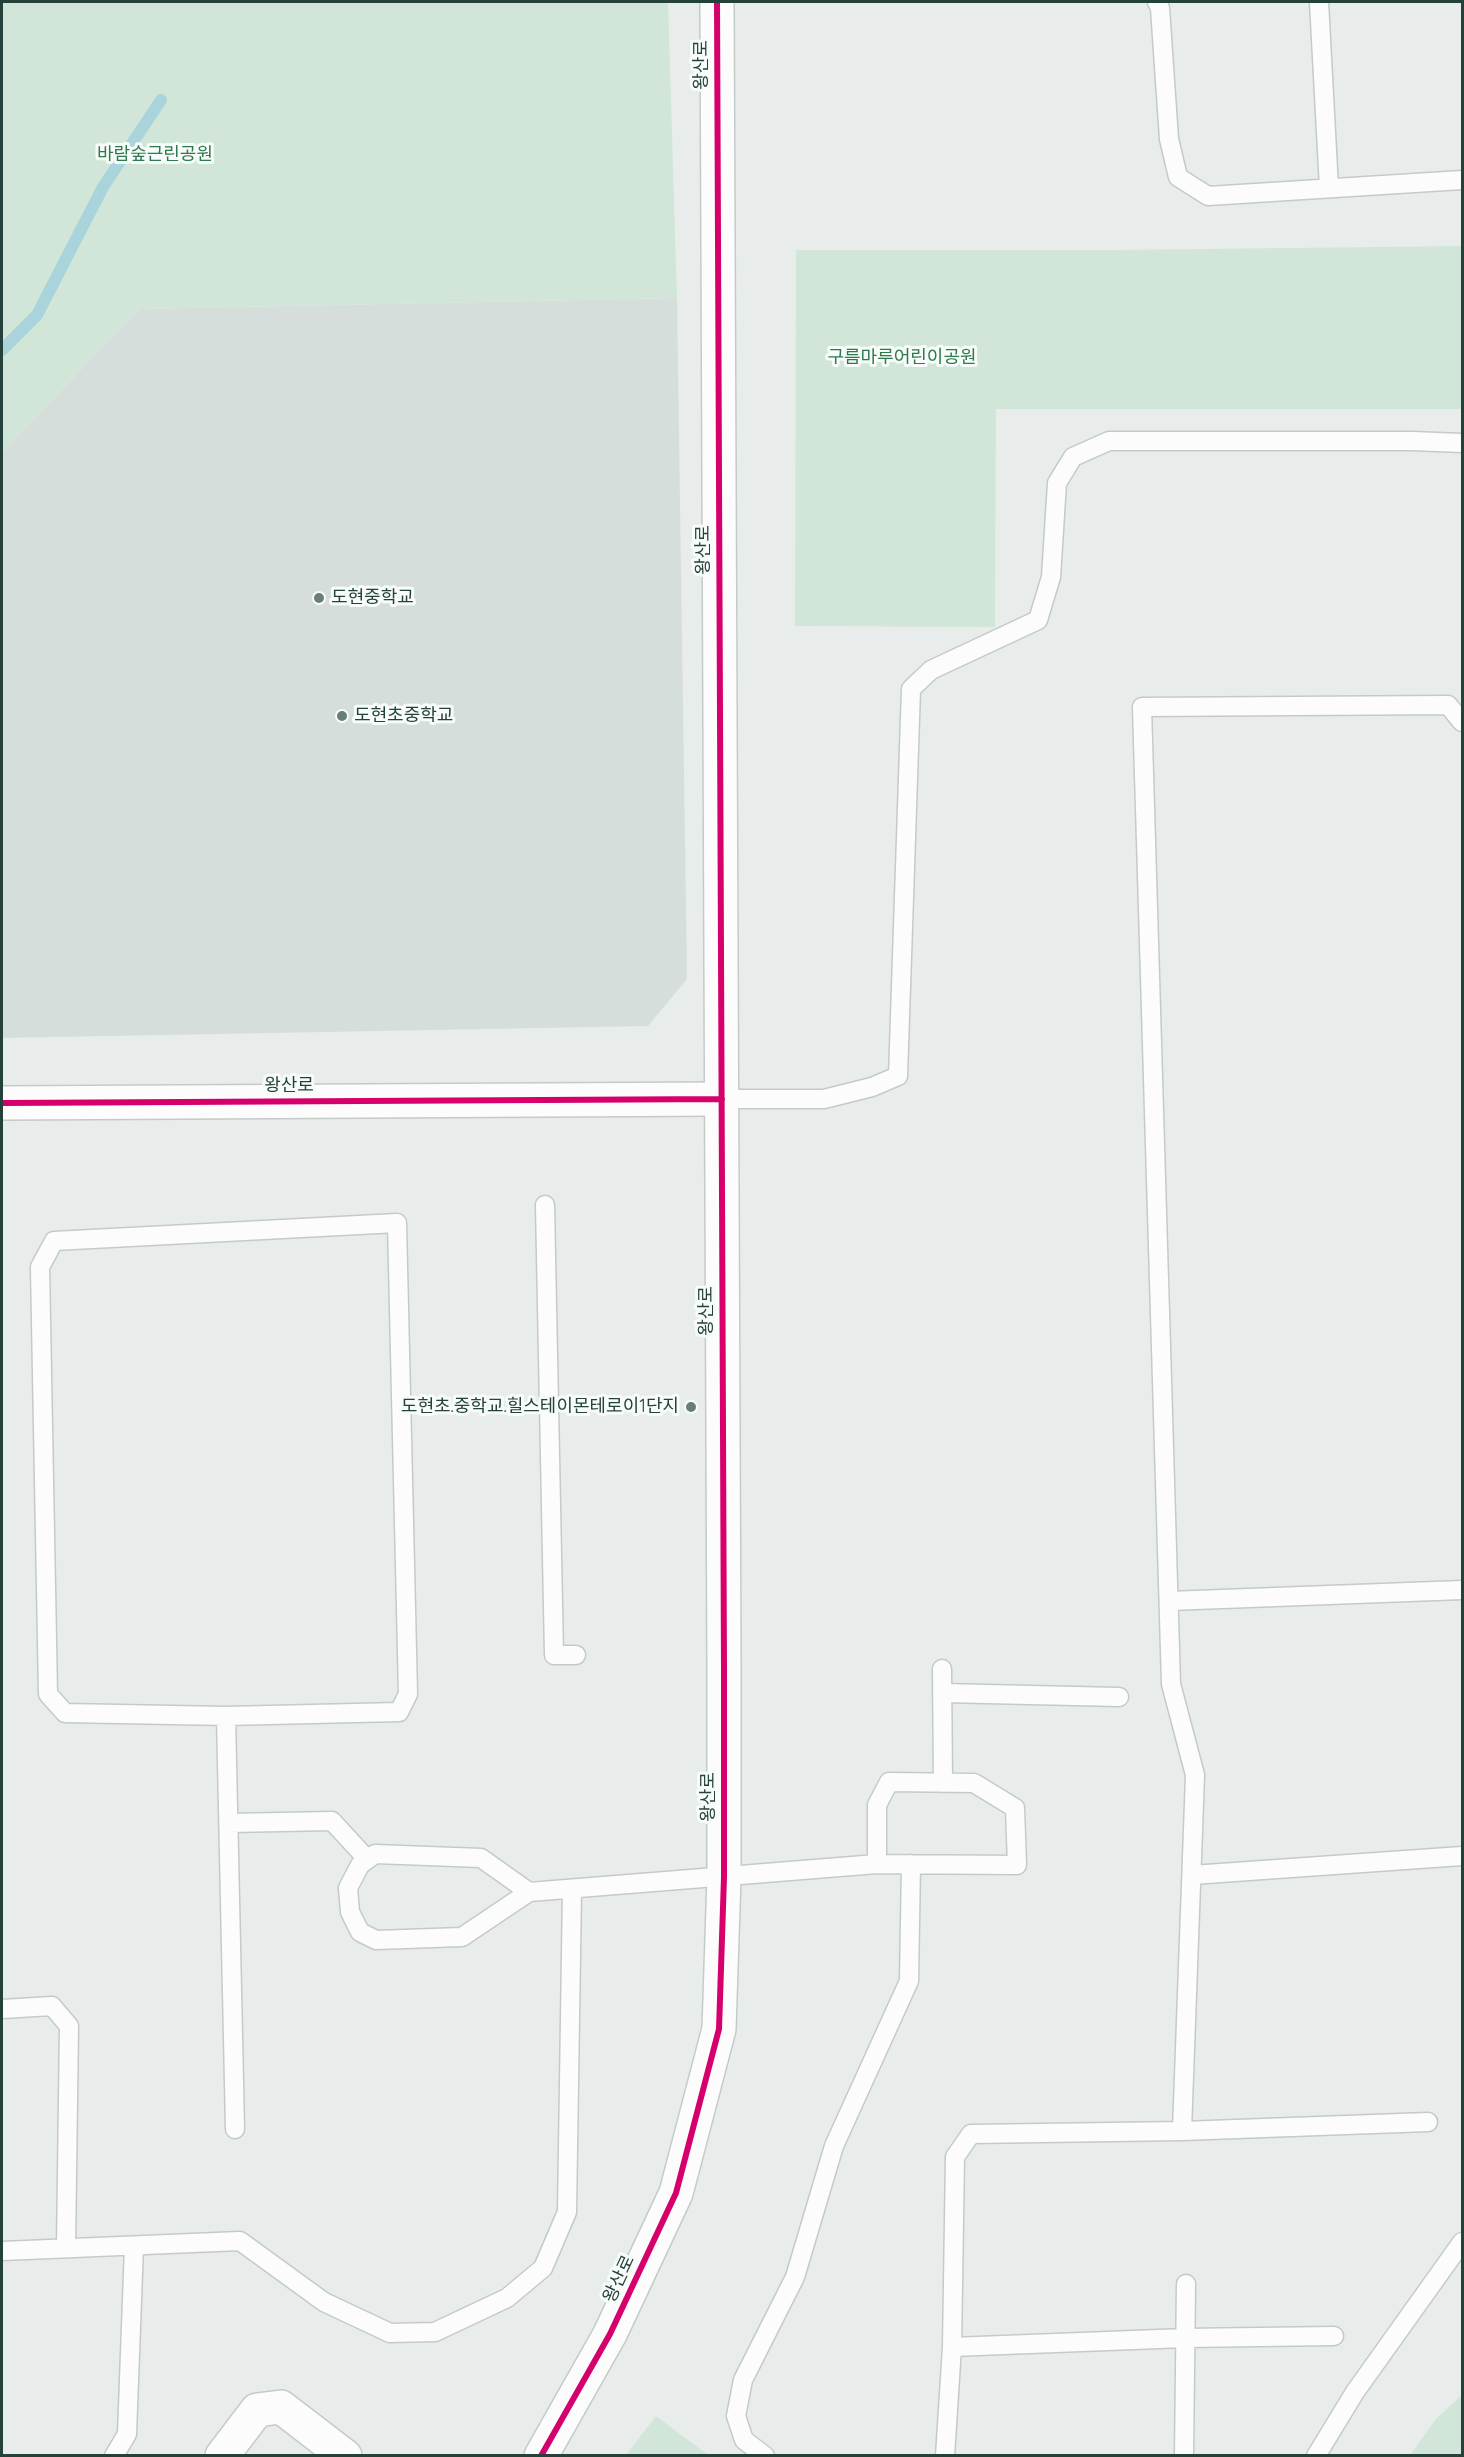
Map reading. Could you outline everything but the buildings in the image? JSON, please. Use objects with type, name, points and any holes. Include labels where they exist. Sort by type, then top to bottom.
[{"type":"street","name":"왕산로","points":[[541,2456],[610,2334],[676,2193],[719,2029],[724,1877],[717,2]]},
{"type":"street","name":"왕산로","points":[[2,1102],[722,1099]]},
{"type":"street","points":[[222,2456],[257,2409],[281,2407],[345,2456]]},
{"type":"lane","points":[[1157,2],[1160,8],[1169,139],[1178,177],[1208,195],[1462,180]]},
{"type":"lane","points":[[1319,2],[1329,188]]},
{"type":"lane","points":[[722,1099],[825,1098],[872,1087],[898,1076],[911,688],[930,670],[1038,620],[1051,578],[1057,483],[1073,457],[1108,441],[1462,443]]},
{"type":"lane","points":[[1182,2131],[1196,1775],[1171,1684],[1142,707],[1448,705],[1462,722]]},
{"type":"lane","points":[[544,1205],[554,1655],[576,1655]]},
{"type":"lane","points":[[397,1223],[408,1694],[399,1712],[226,1716],[65,1713],[48,1694],[40,1268],[54,1241],[397,1223]]},
{"type":"lane","points":[[1169,1601],[1462,1590]]},
{"type":"lane","points":[[942,1669],[943,1783]]},
{"type":"lane","points":[[942,1693],[1119,1697]]},
{"type":"lane","points":[[226,1716],[235,2130]]},
{"type":"lane","points":[[529,1893],[481,1858],[375,1854],[360,1864],[348,1888],[350,1912],[360,1932],[376,1940],[462,1937],[529,1893],[877,1864],[1017,1864],[1015,1808],[974,1784],[889,1782],[877,1805],[877,1864]]},
{"type":"lane","points":[[229,1824],[332,1821],[367,1859]]},
{"type":"lane","points":[[1192,1875],[1462,1856]]},
{"type":"lane","points":[[765,2456],[744,2440],[736,2416],[743,2380],[795,2277],[834,2146],[909,1981],[910,1864]]},
{"type":"lane","points":[[2,2251],[240,2241],[324,2302],[390,2333],[435,2332],[507,2298],[543,2268],[567,2212],[572,1889]]},
{"type":"lane","points":[[2,2009],[52,2006],[69,2026],[66,2248]]},
{"type":"lane","points":[[945,2456],[952,2347],[955,2157],[971,2134],[1182,2131],[1428,2122]]},
{"type":"lane","points":[[1316,2456],[1355,2392],[1462,2242]]},
{"type":"lane","points":[[114,2456],[127,2434],[134,2246]]},
{"type":"lane","points":[[1184,2456],[1186,2284]]},
{"type":"lane","points":[[952,2347],[1185,2338],[1334,2336]]},
{"type":"shaded area","name":"도현초중학교","points":[[677,298],[687,979],[648,1026],[2,1038],[2,452],[139,309]]},
{"type":"green space","name":"바람숲근린공원","points":[[2,2],[668,2],[677,298],[139,309],[2,452]]},
{"type":"green space","name":"구름마루어린이공원","points":[[1462,246],[1462,409],[996,409],[995,627],[795,626],[796,250],[1115,250]]},
{"type":"green space","points":[[1462,2395],[1462,2455],[1410,2455],[1436,2419]]},
{"type":"green space","points":[[656,2416],[708,2455],[626,2455]]},
{"type":"waterway","points":[[2,350],[37,315],[103,187],[161,100]]},
{"type":"cycle path","points":[[541,2456],[610,2334],[676,2193],[719,2029],[724,1877],[724,1665],[717,2]]},
{"type":"cycle path","points":[[2,1103],[722,1099]]},
{"type":"place","name":"도현중학교","points":[[319,598]]},
{"type":"place","name":"도현초중학교","points":[[342,716]]},
{"type":"place","name":"도현초.중학교.힐스테이몬테로이1단지","points":[[691,1407]]}]
